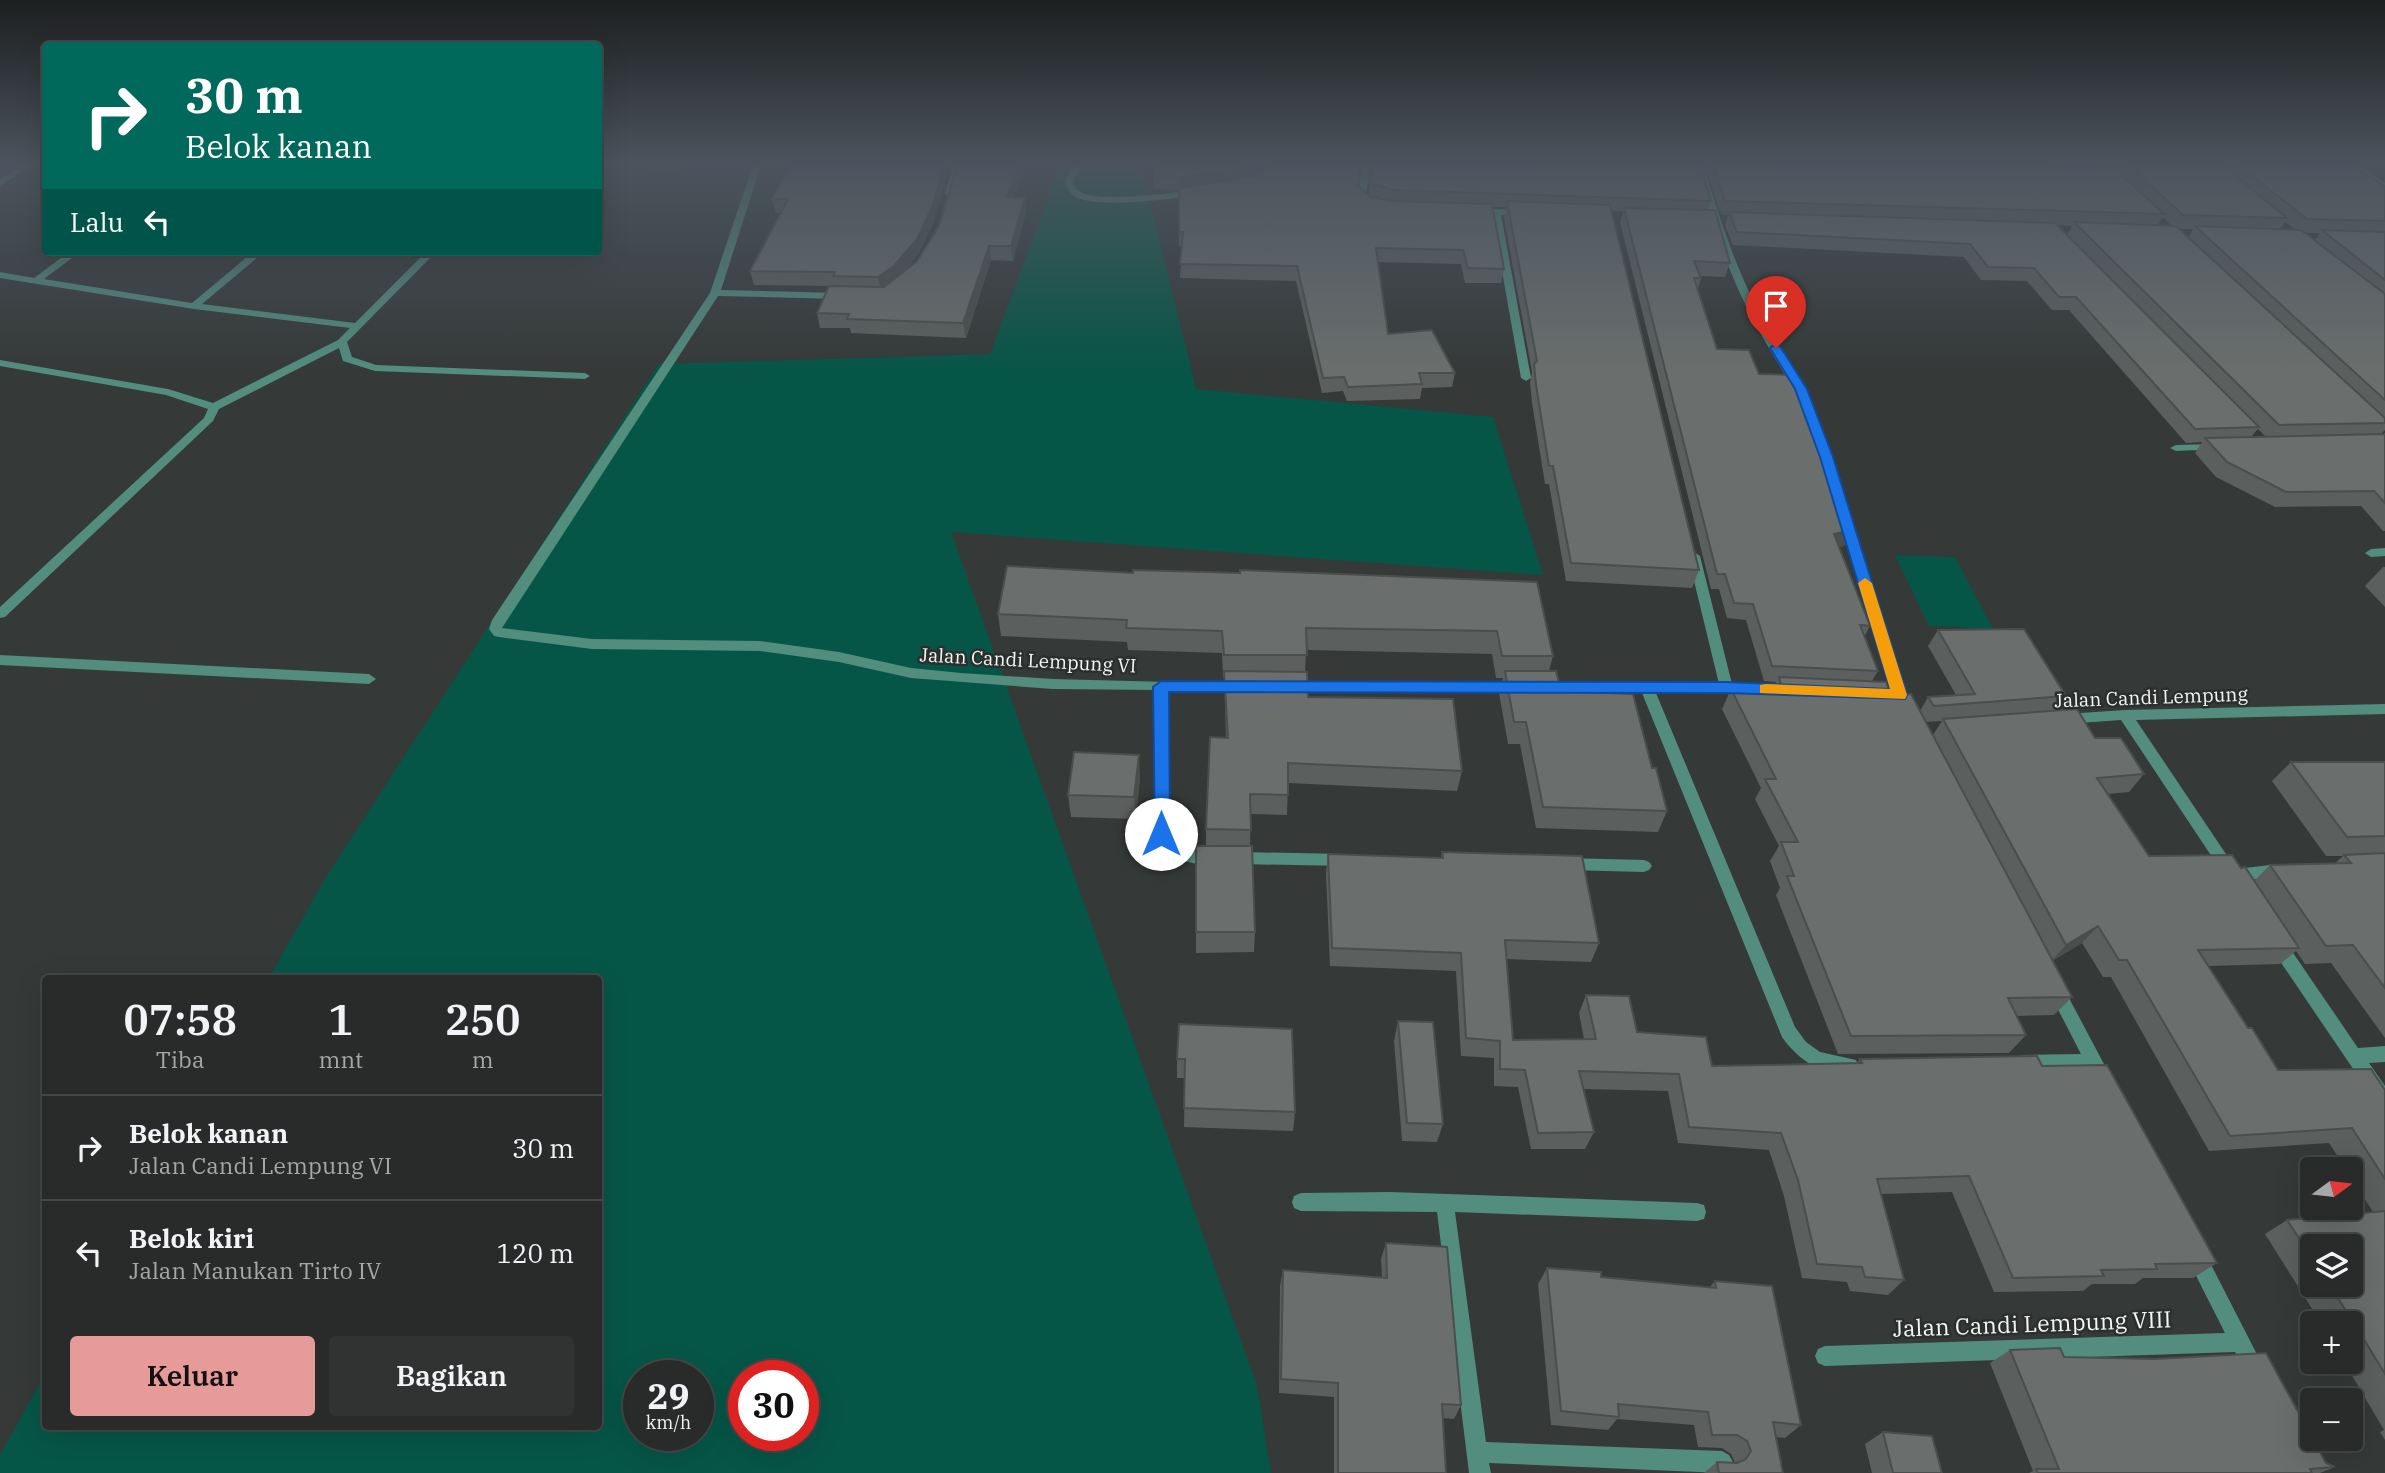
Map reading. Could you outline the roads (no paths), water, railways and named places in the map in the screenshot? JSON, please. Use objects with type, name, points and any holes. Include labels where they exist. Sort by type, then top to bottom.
[{"type":"street","points":[[734,234],[715,293],[858,297]]},
{"type":"street","points":[[1500,234],[1526,378]]},
{"type":"street","points":[[1721,234],[1751,308],[1801,389],[1814,423]]},
{"type":"street","points":[[35,281],[69,256]]},
{"type":"street","points":[[194,306],[253,256]]},
{"type":"street","points":[[0,614],[209,419],[214,407],[342,342],[426,256]]},
{"type":"street","points":[[0,275],[194,306],[356,326]]},
{"type":"street","name":"Jalan Candi Lempung VI","points":[[715,293],[495,629],[499,633],[581,644],[760,646],[839,657],[911,673],[961,678],[1161,687],[1726,687],[1779,690]]},
{"type":"street","points":[[342,342],[347,359],[375,368],[585,376]]},
{"type":"street","points":[[0,363],[168,392],[214,407]]},
{"type":"street","points":[[2176,448],[2226,447]]},
{"type":"street","points":[[1842,510],[1899,695],[1912,718]]},
{"type":"street","points":[[1690,542],[1726,687]]},
{"type":"street","points":[[2371,553],[2385,552]]},
{"type":"street","points":[[0,660],[369,679]]},
{"type":"street","points":[[1161,687],[1161,834],[1173,850],[1186,857],[1366,860]]},
{"type":"street","points":[[1647,688],[1788,1032],[1799,1048],[1814,1060],[1843,1066],[1871,1066]]},
{"type":"street","points":[[1859,693],[1899,695]]},
{"type":"street","name":"Jalan Candi Lempung","points":[[2056,720],[2124,715],[2385,709]]},
{"type":"street","points":[[2124,715],[2236,882],[2294,868]]},
{"type":"street","points":[[1547,864],[1644,866]]},
{"type":"street","points":[[2270,933],[2385,1101]]},
{"type":"street","points":[[2049,976],[2114,1100]]},
{"type":"street","points":[[2353,1056],[2385,1054]]},
{"type":"street","points":[[2011,1063],[2095,1062]]},
{"type":"street","points":[[1301,1202],[1697,1212]]},
{"type":"street","points":[[1445,1204],[1480,1473]]},
{"type":"street","points":[[2185,1234],[2266,1390]]},
{"type":"street","name":"Jalan Candi Lempung VIII","points":[[1825,1356],[2241,1342]]},
{"type":"street","points":[[1477,1452],[1722,1462]]}]
